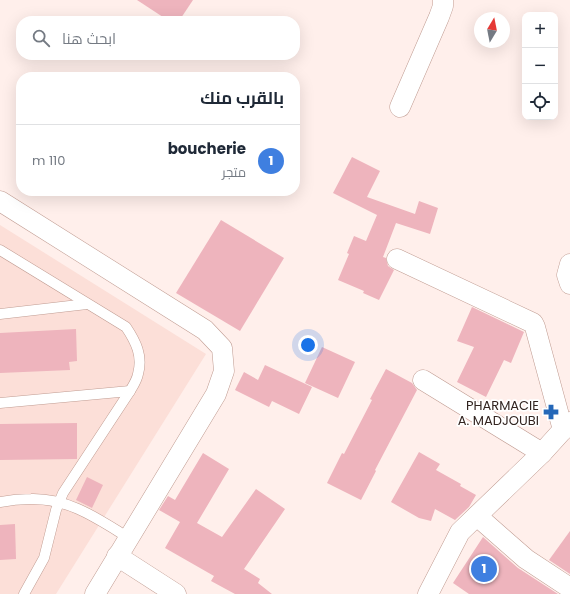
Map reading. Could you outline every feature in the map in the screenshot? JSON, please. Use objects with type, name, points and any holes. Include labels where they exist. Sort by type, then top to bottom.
[{"type":"street","points":[[400,107],[439,16],[443,6],[443,0]]},
{"type":"street","points":[[0,201],[204,330],[222,348],[224,371],[216,394],[95,594]]},
{"type":"street","points":[[397,260],[533,323],[536,328],[566,426],[542,453],[460,532],[436,590]]},
{"type":"street","points":[[570,264],[567,275],[570,284]]},
{"type":"street","points":[[423,380],[542,453]]},
{"type":"street","points":[[477,516],[526,559],[570,588]]},
{"type":"street","points":[[117,556],[172,593]]},
{"type":"lane","points":[[0,250],[126,327],[135,340],[140,356],[138,374],[130,391],[68,484],[59,501],[44,558],[24,594]]},
{"type":"lane","points":[[0,314],[87,304]]},
{"type":"lane","points":[[0,403],[130,391]]},
{"type":"lane","points":[[0,502],[31,498],[59,501],[86,511],[129,538]]},
{"type":"shaded area","points":[[0,225],[206,354],[56,594],[0,594]]},
{"type":"building","points":[[137,0],[193,0],[182,16],[161,16]]},
{"type":"building","points":[[352,157],[380,171],[367,197],[415,214],[419,201],[438,208],[430,234],[396,223],[383,257],[386,258],[388,266],[394,270],[379,300],[363,293],[364,291],[338,280],[349,254],[347,253],[354,236],[366,241],[377,215],[333,193]]},
{"type":"building","points":[[221,220],[284,258],[240,331],[176,293]]},
{"type":"building","points":[[472,307],[524,332],[511,363],[504,360],[486,397],[457,382],[474,347],[457,341]]},
{"type":"building","points":[[76,329],[77,361],[69,362],[70,370],[0,373],[0,333]]},
{"type":"building","points":[[322,347],[355,362],[338,398],[305,383]]},
{"type":"building","points":[[265,365],[312,387],[299,414],[272,401],[269,407],[235,390],[244,372],[258,380]]},
{"type":"building","points":[[386,369],[412,383],[417,390],[361,500],[327,483],[372,400],[370,399]]},
{"type":"building","points":[[77,423],[77,459],[0,460],[0,424]]},
{"type":"building","points":[[419,452],[440,464],[436,470],[461,484],[460,486],[476,495],[469,507],[455,520],[435,509],[431,521],[419,518],[391,502]]},
{"type":"building","points":[[203,453],[229,469],[197,523],[222,537],[256,489],[285,509],[244,569],[260,579],[258,583],[272,594],[235,594],[211,581],[214,576],[165,548],[180,522],[159,510],[168,496],[175,500]]},
{"type":"building","points":[[87,477],[103,485],[92,508],[76,500]]},
{"type":"building","points":[[15,524],[16,559],[0,560],[0,525]]},
{"type":"building","points":[[570,531],[570,574],[549,560]]},
{"type":"building","points":[[483,537],[518,568],[558,594],[469,594],[453,583]]},
{"type":"place","name":"PHARMACIE A. MADJOUBI","points":[[551,412]]},
{"type":"place","name":"boucherie","points":[[484,569]]}]
